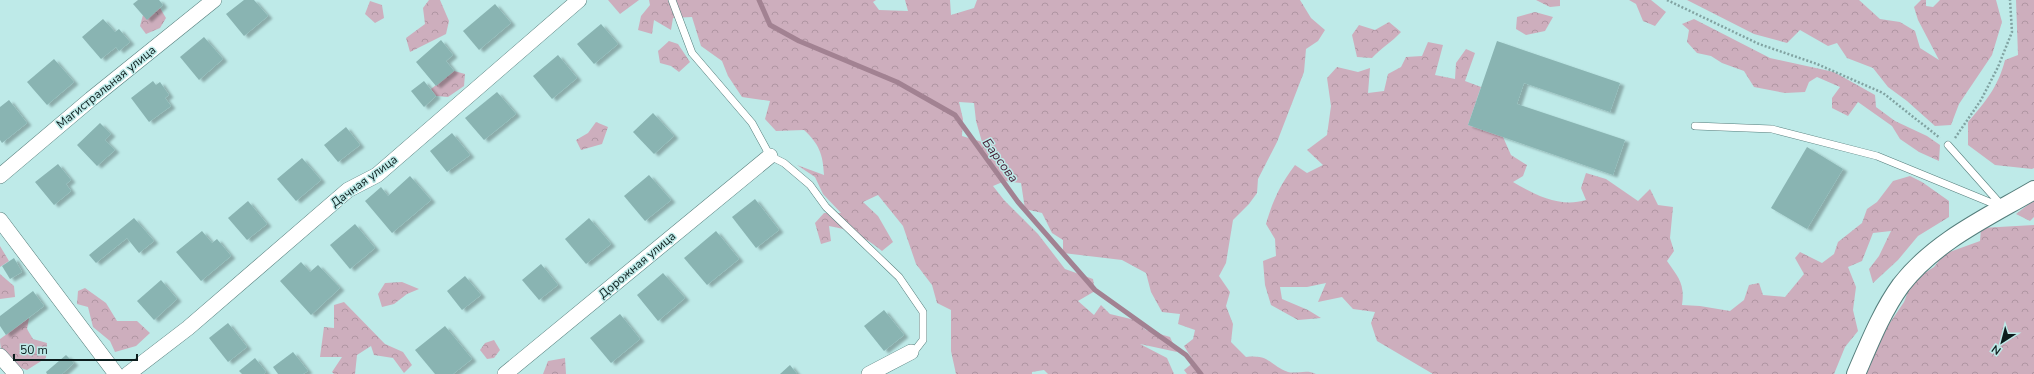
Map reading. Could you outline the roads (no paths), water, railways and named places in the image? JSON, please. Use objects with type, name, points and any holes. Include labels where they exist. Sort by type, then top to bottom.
[{"type":"street","name":"Магистральная улица","points":[[0,176],[214,0]]},
{"type":"street","name":"Дачная улица","points":[[128,374],[188,328],[348,190],[377,175],[579,0]]},
{"type":"street","name":"Дорожная улица","points":[[505,374],[770,156]]},
{"type":"street","points":[[1856,374],[1886,309],[1901,285],[1917,267],[1934,250],[2034,190]]},
{"type":"street","points":[[0,220],[116,374]]},
{"type":"street","points":[[869,374],[912,352]]},
{"type":"street","points":[[0,356],[16,374]]},
{"type":"lane","points":[[672,0],[692,53],[752,123],[770,156],[784,163],[810,185],[826,207],[899,277],[923,312],[923,340],[912,352]]},
{"type":"lane","points":[[1695,126],[1772,129],[1877,156],[2004,208]]},
{"type":"lane","points":[[1948,145],[2004,208]]},
{"type":"waterway","name":"Барсова","points":[[759,0],[770,25],[799,41],[897,82],[955,115],[1018,202],[1095,290],[1186,355],[1201,374]]}]
